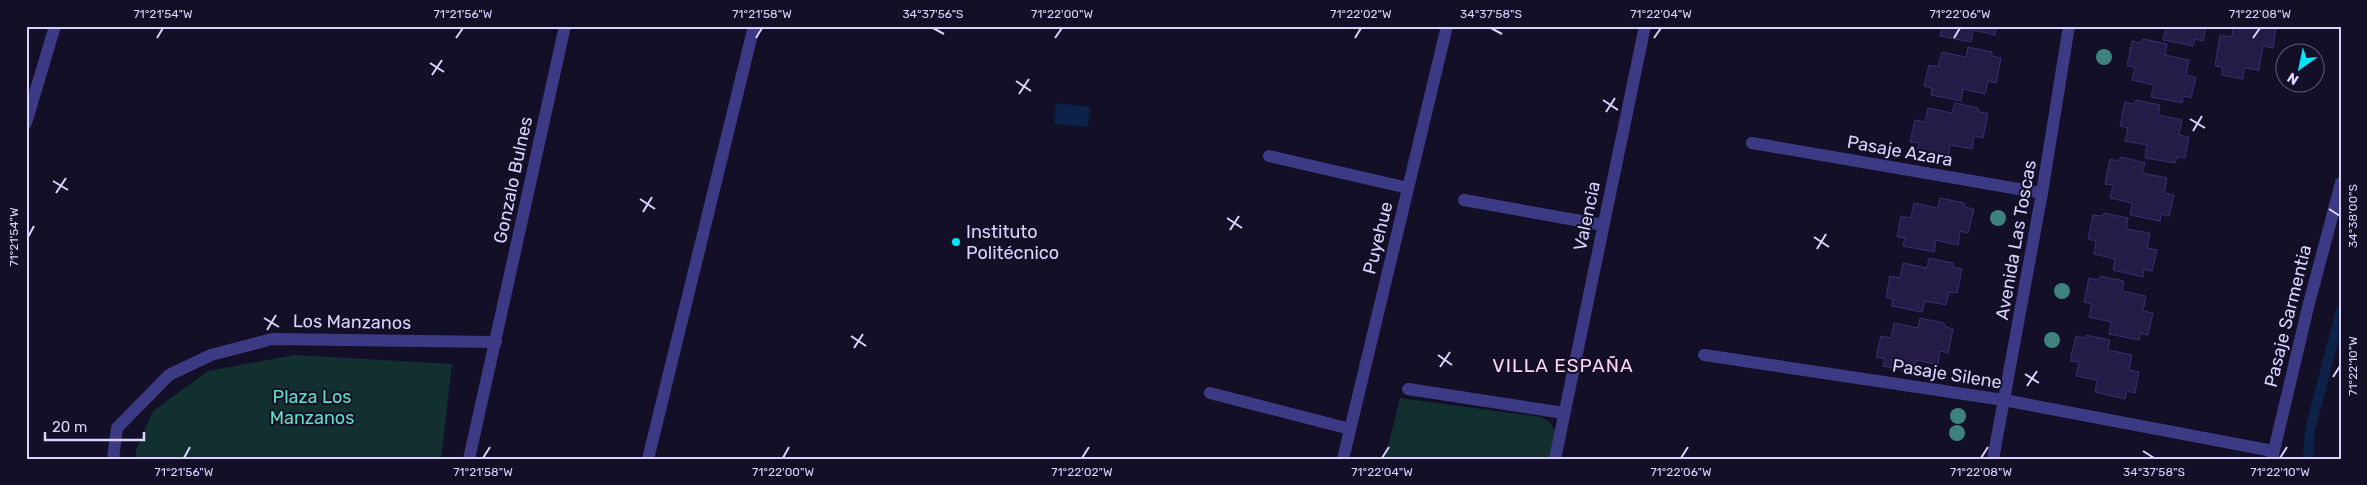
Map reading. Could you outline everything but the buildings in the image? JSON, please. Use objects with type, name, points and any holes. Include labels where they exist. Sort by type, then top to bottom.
[{"type":"street","points":[[26,123],[55,26]]},
{"type":"street","name":"Gonzalo Bulnes","points":[[496,342],[565,26]]},
{"type":"street","points":[[648,459],[754,26]]},
{"type":"street","name":"Puyehue","points":[[1343,459],[1447,26]]},
{"type":"street","name":"Valencia","points":[[1555,459],[1645,26]]},
{"type":"street","name":"Avenida Las Toscas","points":[[1993,459],[2042,193],[2069,26]]},
{"type":"street","name":"Pasaje Azara","points":[[1752,143],[2042,193]]},
{"type":"street","points":[[1269,156],[1408,188]]},
{"type":"street","name":"Pasaje Sarmentia","points":[[2272,455],[2341,183]]},
{"type":"street","points":[[1464,200],[1603,226]]},
{"type":"street","name":"Los Manzanos","points":[[113,459],[117,428],[169,375],[211,354],[272,339],[496,342]]},
{"type":"street","points":[[468,459],[496,342]]},
{"type":"street","name":"Pasaje Silene","points":[[1704,355],[2004,400],[2272,455]]},
{"type":"street","points":[[1408,388],[1564,413]]},
{"type":"street","points":[[1210,394],[1350,429]]},
{"type":"green space","name":"Plaza Los Manzanos","points":[[294,355],[452,364],[441,459],[136,459],[136,450],[153,411],[208,371]]},
{"type":"green space","points":[[1400,398],[1541,417],[1549,422],[1555,430],[1552,459],[1385,459]]},
{"type":"water","points":[[1056,103],[1090,107],[1088,127],[1054,124]]},
{"type":"waterway","points":[[2308,459],[2310,430],[2341,311]]},
{"type":"place","name":"Instituto Politécnico","points":[[956,242]]},
{"type":"district","name":"VILLA ESPAÑA","points":[[1563,365]]}]
